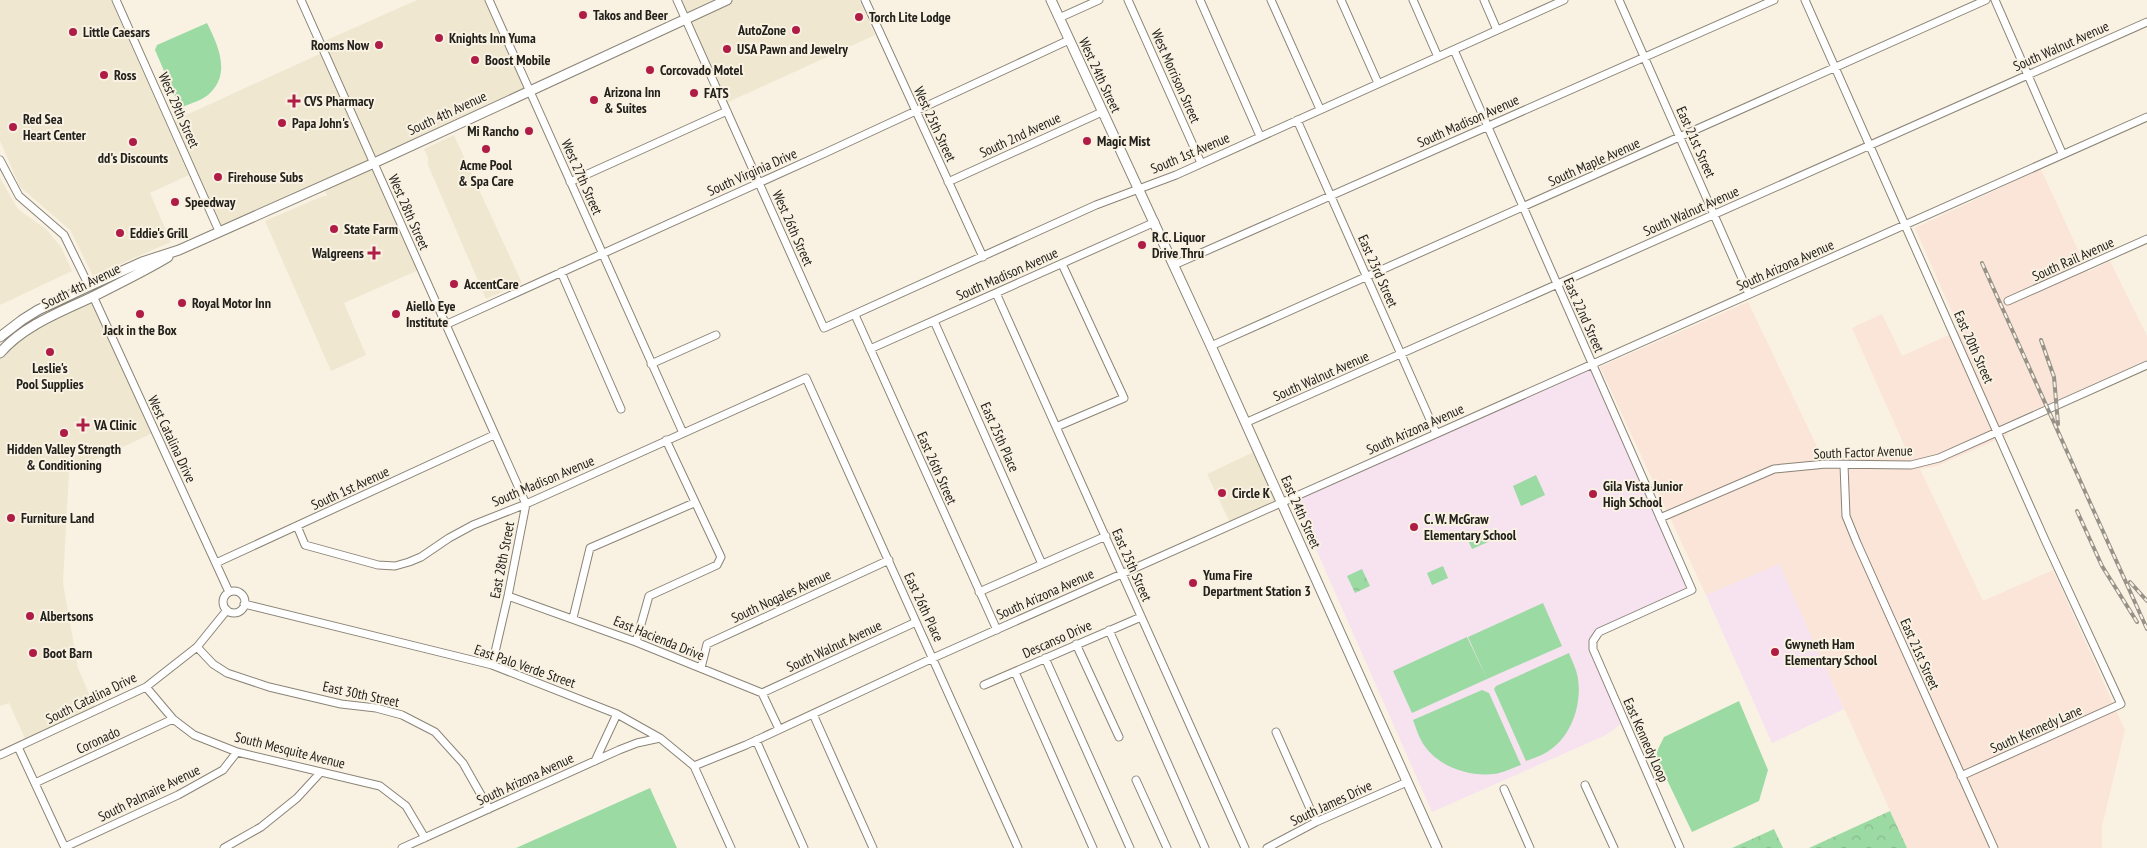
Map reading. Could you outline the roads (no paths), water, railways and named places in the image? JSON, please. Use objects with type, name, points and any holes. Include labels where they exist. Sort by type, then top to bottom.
[{"type":"main road","name":"South 4th Avenue","points":[[0,354],[8,344],[44,319],[149,268],[179,250],[374,163],[727,0]]},
{"type":"main road","name":"West 24th Street","points":[[1051,0],[1139,188]]},
{"type":"main road","name":"East 24th Street","points":[[1139,188],[1282,502],[1434,847]]},
{"type":"main road","name":"South 4th Avenue","points":[[0,337],[38,310],[142,262],[179,250]]},
{"type":"main road","points":[[89,286],[94,296]]},
{"type":"street","name":"West 29th Street","points":[[116,0],[219,231]]},
{"type":"street","name":"West 28th Street","points":[[301,0],[494,435]]},
{"type":"street","name":"West 27th Street","points":[[489,0],[683,432]]},
{"type":"street","name":"West 26th Street","points":[[678,0],[824,328]]},
{"type":"street","name":"West 25th Street","points":[[865,0],[983,257]]},
{"type":"street","points":[[1059,18],[1099,0]]},
{"type":"street","name":"West Morrison Street","points":[[1128,0],[1201,163]]},
{"type":"street","points":[[1200,0],[1260,136]]},
{"type":"street","points":[[1271,0],[1320,109]]},
{"type":"street","points":[[1341,0],[1378,83]]},
{"type":"street","points":[[1413,0],[1438,57]]},
{"type":"street","points":[[1484,0],[1497,30]]},
{"type":"street","name":"South 1st Avenue","points":[[824,328],[1096,205],[1164,180],[1564,0]]},
{"type":"street","name":"East 21st Street","points":[[1619,0],[1749,294]]},
{"type":"street","name":"South Madison Avenue","points":[[1174,265],[1774,0]]},
{"type":"street","name":"East 20th Street","points":[[1805,0],[2045,540],[2121,704]]},
{"type":"street","name":"South Maple Avenue","points":[[1211,346],[1986,0]]},
{"type":"street","points":[[1995,0],[2062,153]]},
{"type":"street","name":"South Walnut Avenue","points":[[1246,423],[2147,22]]},
{"type":"street","name":"South Virginia Drive","points":[[445,324],[759,183],[1069,40]]},
{"type":"street","name":"East 22nd Street","points":[[1454,50],[1692,590],[1599,632],[1593,641]]},
{"type":"street","points":[[570,182],[727,111]]},
{"type":"street","name":"South 2nd Avenue","points":[[948,182],[1102,112]]},
{"type":"street","name":"South Arizona Avenue","points":[[694,766],[756,740],[933,658],[1905,225],[2062,153],[2147,118]]},
{"type":"street","name":"East 23rd Street","points":[[1297,120],[1436,433]]},
{"type":"street","points":[[0,160],[19,196],[64,235],[89,286]]},
{"type":"street","name":"South Madison Avenue","points":[[870,349],[1155,222]]},
{"type":"street","name":"South Rail Avenue","points":[[2008,301],[2147,239]]},
{"type":"street","points":[[1056,427],[1124,398],[1062,264]]},
{"type":"street","points":[[561,272],[621,409]]},
{"type":"street","name":"East 25th Street","points":[[996,293],[1245,848]]},
{"type":"street","name":"West Catalina Drive","points":[[94,296],[229,592]]},
{"type":"street","name":"East 26th Street","points":[[855,315],[997,630]]},
{"type":"street","name":"East 25th Place","points":[[934,320],[1042,564]]},
{"type":"street","points":[[651,364],[716,335]]},
{"type":"street","name":"South Factor Avenue","points":[[1660,518],[1774,469],[1826,464],[1911,465],[1939,458],[2147,365]]},
{"type":"street","name":"South Madison Avenue","points":[[297,526],[306,544],[378,565],[395,566],[421,558],[449,538],[473,525],[526,504],[806,378]]},
{"type":"street","name":"East 26th Place","points":[[806,378],[1018,848]]},
{"type":"street","points":[[494,435],[526,504]]},
{"type":"street","name":"South 1st Avenue","points":[[216,563],[494,435]]},
{"type":"street","points":[[636,642],[649,596],[716,565],[720,557],[666,440]]},
{"type":"street","name":"East 21st Street","points":[[1844,465],[1846,516],[1994,848]]},
{"type":"street","points":[[573,618],[590,548],[694,503]]},
{"type":"street","name":"East 28th Street","points":[[492,665],[526,504]]},
{"type":"street","points":[[980,592],[1106,536]]},
{"type":"street","name":"South Nogales Avenue","points":[[701,668],[707,644],[889,560]]},
{"type":"street","points":[[229,592],[240,593],[244,604],[237,612],[227,610],[223,601],[229,592]]},
{"type":"street","name":"East Hacienda Drive","points":[[508,596],[636,642],[762,693]]},
{"type":"street","name":"East Palo Verde Street","points":[[244,604],[492,665],[617,714],[660,738],[694,766],[731,848]]},
{"type":"street","name":"South Catalina Drive","points":[[0,755],[146,687],[197,647],[227,610]]},
{"type":"street","name":"Descanso Drive","points":[[984,685],[1141,617]]},
{"type":"street","name":"South Walnut Avenue","points":[[762,693],[916,622]]},
{"type":"street","points":[[1109,630],[1205,848]]},
{"type":"street","name":"East Kennedy Loop","points":[[1593,641],[1593,649],[1680,848]]},
{"type":"street","points":[[1076,644],[1119,737]]},
{"type":"street","name":"East 30th Street","points":[[197,647],[213,664],[226,673],[269,687],[341,704],[376,708],[402,715],[435,732],[463,763],[489,809]]},
{"type":"street","points":[[1045,658],[1130,848]]},
{"type":"street","points":[[1015,672],[1094,848]]},
{"type":"street","name":"South Mesquite Avenue","points":[[146,687],[173,719],[194,735],[237,752],[380,786],[406,806],[424,838]]},
{"type":"street","points":[[762,693],[779,729]]},
{"type":"street","name":"South Kennedy Lane","points":[[1961,776],[2121,704]]},
{"type":"street","points":[[595,760],[617,714]]},
{"type":"street","points":[[813,714],[873,848]]},
{"type":"street","name":"Coronado","points":[[35,783],[173,719]]},
{"type":"street","points":[[1276,732],[1316,822]]},
{"type":"street","name":"South Arizona Avenue","points":[[402,848],[595,760],[637,743],[660,738]]},
{"type":"street","points":[[756,740],[804,848]]},
{"type":"street","points":[[18,747],[65,847]]},
{"type":"street","name":"South Palmaire Avenue","points":[[65,847],[178,795],[223,770],[237,752]]},
{"type":"street","points":[[224,848],[261,827],[297,798],[320,773]]},
{"type":"street","points":[[1136,780],[1167,848]]},
{"type":"street","name":"South James Drive","points":[[1266,848],[1316,822],[1407,782]]},
{"type":"street","points":[[1586,785],[1614,848]]},
{"type":"street","points":[[1504,789],[1530,848]]},
{"type":"railway","points":[[1982,263],[2147,629]]},
{"type":"railway","points":[[2041,340],[2054,377],[2058,424]]},
{"type":"railway","points":[[2077,511],[2102,566],[2137,622]]},
{"type":"railway","points":[[2130,582],[2147,601]]},
{"type":"place","name":"Takos and Beer","points":[[583,15]]},
{"type":"place","name":"Torch Lite Lodge","points":[[859,17]]},
{"type":"place","name":"AutoZone","points":[[796,30]]},
{"type":"place","name":"Little Caesars","points":[[73,32]]},
{"type":"place","name":"Knights Inn Yuma","points":[[439,38]]},
{"type":"place","name":"Rooms Now","points":[[379,45]]},
{"type":"place","name":"USA Pawn and Jewelry","points":[[727,49]]},
{"type":"place","name":"Boost Mobile","points":[[475,60]]},
{"type":"place","name":"Corcovado Motel","points":[[650,70]]},
{"type":"place","name":"Ross","points":[[104,75]]},
{"type":"place","name":"FATS","points":[[694,93]]},
{"type":"place","name":"Arizona Inn & Suites","points":[[594,100]]},
{"type":"place","name":"CVS Pharmacy","points":[[294,101]]},
{"type":"place","name":"Papa John's","points":[[282,123]]},
{"type":"place","name":"Red Sea Heart Center","points":[[13,127]]},
{"type":"place","name":"Mi Rancho","points":[[529,131]]},
{"type":"place","name":"Magic Mist","points":[[1087,141]]},
{"type":"place","name":"dd's Discounts","points":[[133,142]]},
{"type":"place","name":"Acme Pool & Spa Care","points":[[486,149]]},
{"type":"place","name":"Firehouse Subs","points":[[218,177]]},
{"type":"place","name":"Speedway","points":[[175,202]]},
{"type":"place","name":"State Farm","points":[[334,229]]},
{"type":"place","name":"Eddie's Grill","points":[[120,233]]},
{"type":"place","name":"R.C. Liquor Drive Thru","points":[[1142,245]]},
{"type":"place","name":"Walgreens","points":[[374,253]]},
{"type":"place","name":"AccentCare","points":[[454,284]]},
{"type":"place","name":"Royal Motor Inn","points":[[182,303]]},
{"type":"place","name":"Jack in the Box","points":[[140,314]]},
{"type":"place","name":"Aiello Eye Institute","points":[[396,314]]},
{"type":"place","name":"Leslie's Pool Supplies","points":[[50,352]]},
{"type":"place","name":"VA Clinic","points":[[83,425]]},
{"type":"place","name":"Hidden Valley Strength & Conditioning","points":[[64,433]]},
{"type":"place","name":"Circle K","points":[[1222,493]]},
{"type":"place","name":"Gila Vista Junior High School","points":[[1593,494]]},
{"type":"place","name":"Furniture Land","points":[[11,518]]},
{"type":"place","name":"C. W. McGraw Elementary School","points":[[1414,527]]},
{"type":"place","name":"Yuma Fire Department Station 3","points":[[1193,583]]},
{"type":"place","name":"Albertsons","points":[[30,616]]},
{"type":"place","name":"Gwyneth Ham Elementary School","points":[[1775,652]]},
{"type":"place","name":"Boot Barn","points":[[33,653]]}]
